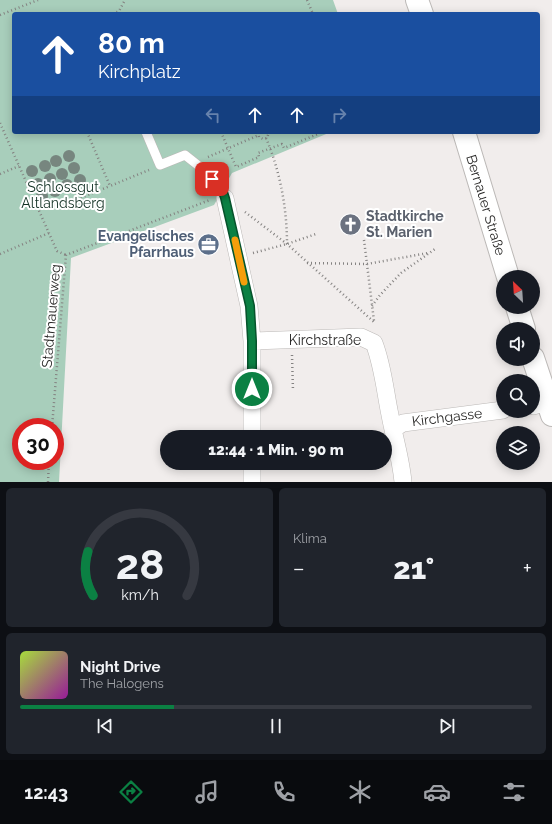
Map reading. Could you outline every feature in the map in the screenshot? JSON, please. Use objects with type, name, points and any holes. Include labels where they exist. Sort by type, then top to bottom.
[{"type":"main road","points":[[417,0],[421,12]]},
{"type":"main road","name":"Bernauer Straße","points":[[465,134],[506,270]]},
{"type":"main road","points":[[535,366],[544,408]]},
{"type":"street","points":[[224,196],[250,306],[252,341],[252,430]]},
{"type":"street","name":"Kirchstraße","points":[[252,341],[361,337],[374,343],[382,369],[403,482]]},
{"type":"street","name":"Kirchgasse","points":[[393,429],[403,423],[496,411]]},
{"type":"street","points":[[252,470],[252,482]]},
{"type":"lane","points":[[147,134],[160,166],[185,156],[203,169],[222,189],[224,196]]},
{"type":"path","points":[[0,15],[38,0]]},
{"type":"path","points":[[117,12],[125,0]]},
{"type":"path","points":[[307,0],[313,12]]},
{"type":"path","points":[[0,122],[49,233],[58,251],[66,255]]},
{"type":"path","points":[[89,134],[110,186]]},
{"type":"path","points":[[222,134],[236,167],[260,157],[258,154],[282,144],[284,148],[318,134]]},
{"type":"path","points":[[216,154],[258,134],[261,138],[266,138]]},
{"type":"path","points":[[266,138],[269,134]]},
{"type":"path","points":[[266,138],[281,186],[287,225],[287,244]]},
{"type":"path","points":[[0,174],[19,166]]},
{"type":"path","points":[[66,204],[160,166]]},
{"type":"path","points":[[224,196],[287,244],[306,263],[374,322]]},
{"type":"path","name":"Stadtmauerweg","points":[[53,418],[66,255],[224,196]]},
{"type":"path","points":[[0,254],[49,233]]},
{"type":"path","points":[[239,257],[287,244],[316,234]]},
{"type":"path","points":[[364,240],[374,322],[374,343]]},
{"type":"path","points":[[372,306],[380,295],[401,273],[435,249]]},
{"type":"path","points":[[306,263],[367,264],[428,253]]},
{"type":"path","points":[[292,348],[292,391]]},
{"type":"path","points":[[48,482],[49,470]]},
{"type":"green space","name":"Schlossgut Altlandsberg","points":[[0,0],[333,0],[337,12],[12,12],[12,134],[326,134],[232,173],[214,205],[71,258],[62,418],[12,418],[12,470],[60,470],[59,482],[0,482]]},
{"type":"slow traffic","points":[[235,240],[244,282]]},
{"type":"place","name":"Stadtkirche St. Marien","points":[[350,224]]},
{"type":"place","name":"Evangelisches Pfarrhaus","points":[[209,244]]},
{"type":"route","points":[[212,179],[222,189],[225,198],[250,306],[252,389]]}]
